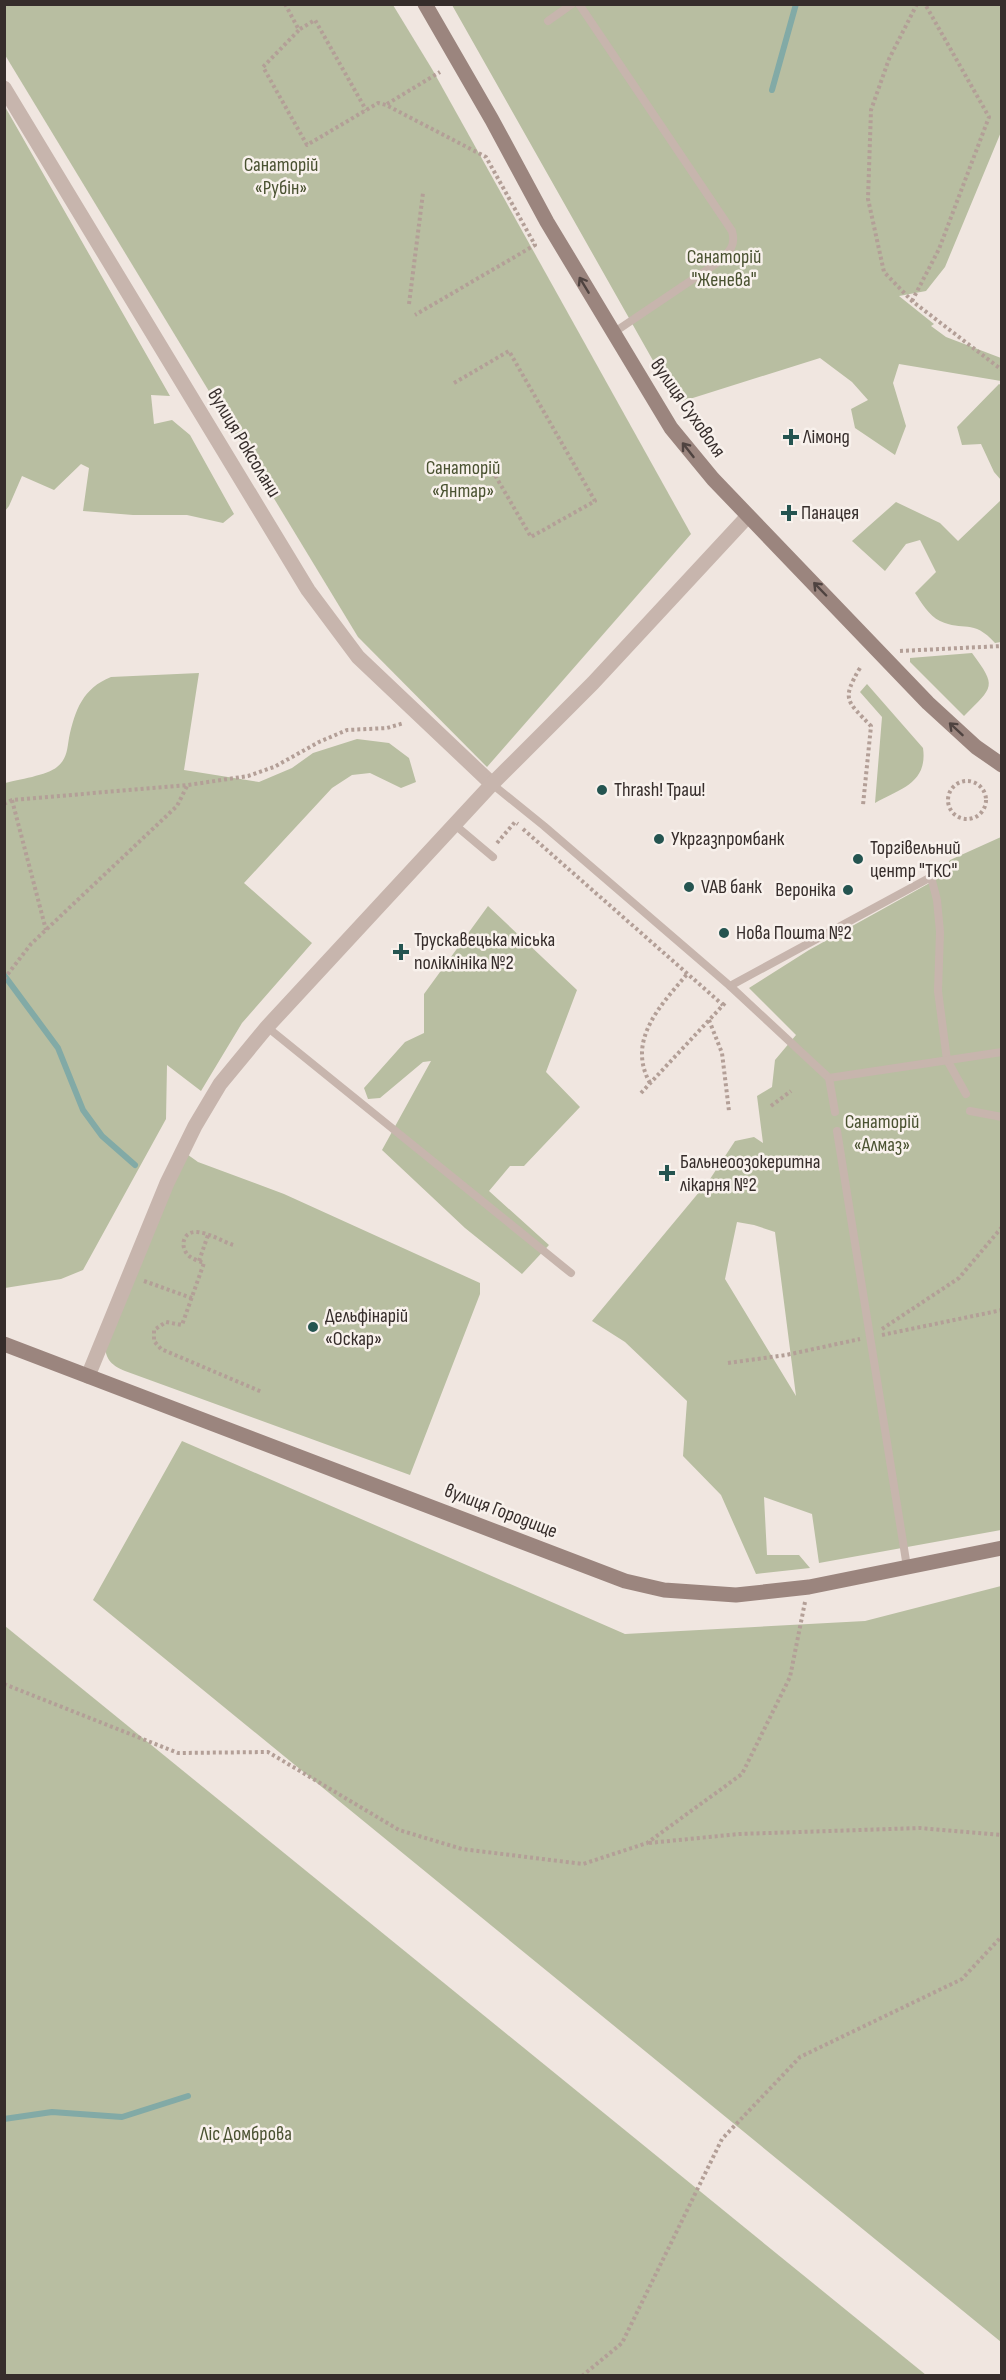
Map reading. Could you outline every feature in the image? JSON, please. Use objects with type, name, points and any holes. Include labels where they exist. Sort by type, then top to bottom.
[{"type":"street","name":"вулиця Суховоля","points":[[425,4],[492,120],[546,222],[671,428],[693,457],[748,516],[928,703],[976,747],[1002,765]]},
{"type":"street","name":"вулиця Роксолани","points":[[4,88],[308,590],[358,657],[492,784]]},
{"type":"street","points":[[88,1376],[168,1183],[195,1125],[220,1084],[267,1027],[492,784],[593,683],[748,516]]},
{"type":"street","name":"вулиця Городище","points":[[4,1344],[625,1581],[664,1590],[736,1595],[809,1587],[1002,1548]]},
{"type":"lane","points":[[548,21],[572,4]]},
{"type":"lane","points":[[579,4],[732,231],[735,239],[732,249],[720,261],[613,333]]},
{"type":"lane","points":[[492,784],[733,989],[829,1078],[835,1112]]},
{"type":"lane","points":[[455,825],[491,855]]},
{"type":"lane","points":[[733,989],[931,877],[937,900],[940,932],[938,991],[947,1060],[966,1094]]},
{"type":"lane","points":[[267,1027],[571,1273]]},
{"type":"lane","points":[[829,1078],[1002,1053]]},
{"type":"lane","points":[[970,1110],[1002,1117]]},
{"type":"lane","points":[[837,1131],[907,1567]]},
{"type":"path","points":[[285,4],[299,30]]},
{"type":"path","points":[[918,4],[889,59],[871,110],[868,199],[884,272],[912,301],[1002,370]]},
{"type":"path","points":[[912,301],[939,249],[988,117],[925,4]]},
{"type":"path","points":[[366,110],[315,20],[299,30],[263,67],[307,145],[378,103],[486,157],[535,245],[415,315]]},
{"type":"path","points":[[386,105],[440,72]]},
{"type":"path","points":[[409,304],[423,193]]},
{"type":"path","points":[[454,383],[509,351],[595,501],[531,537],[492,470]]},
{"type":"path","points":[[895,651],[1002,646]]},
{"type":"path","points":[[860,668],[849,686],[848,693],[852,705],[871,726],[863,805]]},
{"type":"path","points":[[4,804],[12,800],[188,785],[248,776],[274,767],[319,742],[347,730],[387,728],[423,718]]},
{"type":"path","points":[[962,782],[976,784],[985,795],[983,810],[972,819],[957,817],[949,805],[950,791],[962,782]]},
{"type":"path","points":[[4,979],[46,930],[177,806],[188,785]]},
{"type":"path","points":[[12,800],[46,930]]},
{"type":"path","points":[[491,855],[515,822],[723,1005]]},
{"type":"path","points":[[650,1083],[644,1073],[641,1058],[642,1046],[651,1021],[688,973]]},
{"type":"path","points":[[641,1093],[723,1005],[733,989]]},
{"type":"path","points":[[709,1020],[722,1053],[729,1111]]},
{"type":"path","points":[[771,1106],[791,1091]]},
{"type":"path","points":[[871,1337],[958,1278],[1002,1227]]},
{"type":"path","points":[[233,1245],[200,1232],[193,1232],[184,1239],[182,1245],[185,1252],[204,1263],[182,1325],[166,1322],[154,1330],[153,1335],[156,1346],[262,1392]]},
{"type":"path","points":[[199,1261],[208,1235]]},
{"type":"path","points":[[129,1276],[192,1298]]},
{"type":"path","points":[[647,1844],[742,1774],[790,1677],[809,1587]]},
{"type":"path","points":[[4,1684],[178,1753],[268,1752],[399,1830],[462,1849],[583,1863],[647,1844],[739,1834],[920,1828],[1002,1835]]},
{"type":"path","points":[[582,2376],[622,2343],[722,2139],[800,2057],[962,1979],[1002,1936]]},
{"type":"green space","points":[[5,4],[393,5],[432,69],[691,534],[487,767],[358,637],[5,55]]},
{"type":"green space","name":"Санаторій \"Женева\"","points":[[452,5],[1001,5],[1001,132],[945,267],[926,291],[899,296],[934,324],[931,326],[946,337],[1001,358],[1001,381],[899,364],[893,383],[906,426],[895,455],[855,428],[851,409],[868,400],[852,382],[820,358],[677,403]]},
{"type":"green space","points":[[4,105],[170,396],[151,395],[154,424],[172,420],[190,435],[234,514],[223,523],[187,515],[133,515],[83,511],[89,468],[81,464],[54,490],[22,476],[5,511]]},
{"type":"green space","points":[[999,384],[1002,386],[1001,480],[994,472],[981,444],[962,445],[957,427]]},
{"type":"green space","points":[[1001,500],[1001,642],[995,643],[987,635],[974,628],[948,624],[932,616],[915,593],[936,572],[920,540],[906,544],[885,571],[852,541],[896,502],[940,523],[958,541]]},
{"type":"green space","points":[[972,653],[986,673],[989,686],[964,716],[910,662],[910,658]]},
{"type":"green space","points":[[199,673],[184,770],[259,782],[292,768],[313,753],[357,739],[389,743],[409,758],[416,782],[401,788],[370,773],[352,775],[332,788],[244,883],[312,943],[242,1023],[201,1091],[167,1065],[166,1119],[83,1270],[61,1279],[5,1288],[5,783],[53,770],[63,761],[78,709],[87,694],[101,682],[111,677]]},
{"type":"green space","points":[[867,684],[923,748],[923,760],[917,777],[902,789],[875,803],[882,717],[860,692]]},
{"type":"green space","name":"Санаторій «Алмаз»","points":[[1001,837],[1001,1530],[819,1563],[812,1514],[764,1497],[767,1555],[799,1555],[810,1568],[756,1574],[721,1495],[683,1456],[687,1401],[625,1342],[592,1321],[710,1179],[735,1141],[754,1137],[763,1143],[757,1096],[772,1087],[775,1060],[796,1035],[749,988],[809,950],[940,877],[950,860]],"holes":[[[737,1222],[775,1232],[796,1396],[725,1279]]]},
{"type":"green space","points":[[488,906],[577,990],[546,1072],[580,1107],[524,1166],[510,1166],[489,1191],[549,1245],[522,1274],[465,1228],[382,1150],[431,1061],[423,1062],[380,1098],[368,1099],[364,1088],[405,1042],[424,1033],[424,994]]},
{"type":"green space","points":[[184,1152],[198,1162],[284,1194],[480,1283],[480,1294],[410,1475],[125,1371],[109,1360],[104,1342]]},
{"type":"green space","points":[[182,1441],[625,1634],[865,1621],[1001,1586],[1001,2342],[93,1600]]},
{"type":"green space","name":"Ліс Домброва","points":[[5,1626],[926,2375],[5,2375]]},
{"type":"waterway","points":[[772,90],[796,4]]},
{"type":"waterway","points":[[4,975],[58,1048],[83,1110],[102,1136],[135,1165]]},
{"type":"waterway","points":[[4,2119],[52,2112],[122,2117],[188,2096]]},
{"type":"place","name":"Лімонд","points":[[791,437]]},
{"type":"place","name":"Панацея","points":[[789,513]]},
{"type":"place","name":"Thrash! Траш!","points":[[602,790]]},
{"type":"place","name":"Укргазпромбанк","points":[[659,839]]},
{"type":"place","name":"Торгівельний центр \"ТКС\"","points":[[858,859]]},
{"type":"place","name":"VAB банк","points":[[689,887]]},
{"type":"place","name":"Вероніка","points":[[848,890]]},
{"type":"place","name":"Нова Пошта №2","points":[[724,933]]},
{"type":"place","name":"Трускавецька міська поліклініка №2","points":[[401,952]]},
{"type":"place","name":"Бальнеоозокеритна лікарня №2","points":[[667,1173]]},
{"type":"place","name":"Дельфінарій «Оскар»","points":[[313,1327]]},
{"type":"park label","name":"Санаторій «Рубін»","points":[[281,176]]},
{"type":"park label","name":"Санаторій «Янтар»","points":[[463,480]]}]
